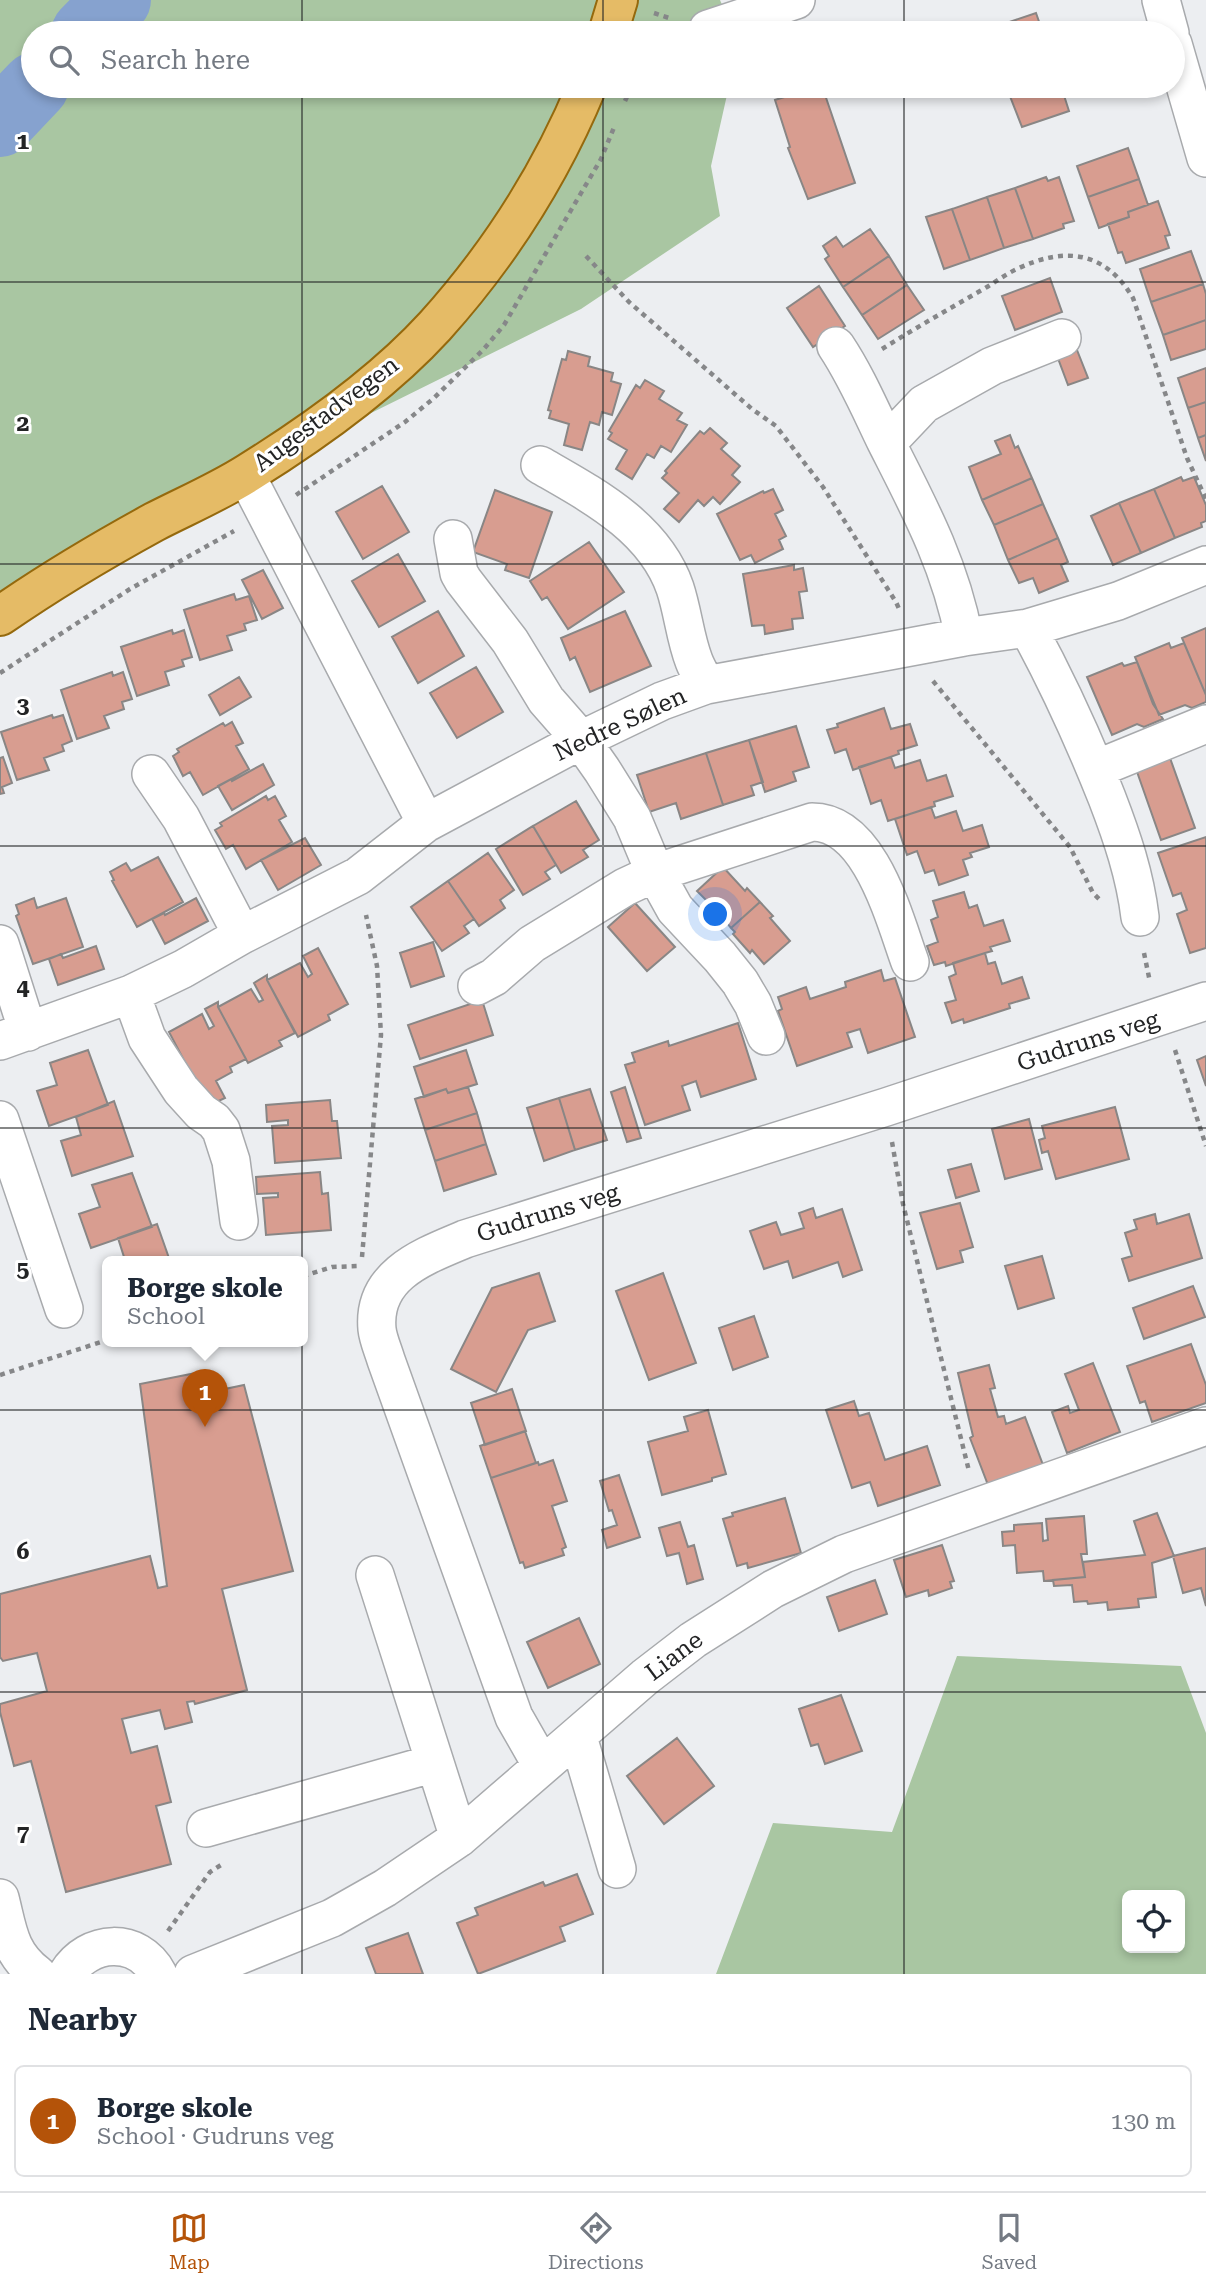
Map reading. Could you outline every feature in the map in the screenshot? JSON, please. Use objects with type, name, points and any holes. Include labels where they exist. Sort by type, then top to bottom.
[{"type":"main road","points":[[612,21],[618,0]]},
{"type":"main road","name":"Augestadvegen","points":[[0,616],[40,589],[152,523],[246,475],[353,400],[400,360],[434,327],[473,279],[543,178],[582,98]]},
{"type":"street","points":[[732,21],[796,0]]},
{"type":"street","points":[[1161,0],[1167,21]]},
{"type":"street","points":[[1185,85],[1206,158]]},
{"type":"street","points":[[887,443],[923,404],[992,366],[1062,338]]},
{"type":"street","points":[[836,346],[851,369],[918,504],[957,598],[964,637]]},
{"type":"street","points":[[540,464],[620,515],[642,536],[664,565],[674,587],[694,661],[706,685]]},
{"type":"street","points":[[246,475],[425,823]]},
{"type":"street","points":[[453,539],[459,573],[463,580],[510,641],[546,700],[581,740],[632,818],[655,873],[675,909],[740,982],[753,1004],[766,1036]]},
{"type":"street","name":"Nedre Sølen","points":[[14,1037],[131,994],[183,970],[242,935],[358,876],[425,823],[581,740],[662,701],[706,685],[964,637],[1028,628],[1118,601],[1206,565]]},
{"type":"street","points":[[1028,628],[1056,681],[1096,769],[1124,843],[1138,896],[1140,917]]},
{"type":"street","points":[[1096,769],[1206,724]]},
{"type":"street","points":[[151,774],[181,818],[242,935]]},
{"type":"street","points":[[477,986],[494,977],[532,944],[573,917],[655,873],[812,822],[823,822],[836,827],[850,837],[864,855],[881,885],[910,962]]},
{"type":"street","points":[[0,944],[14,1037]]},
{"type":"street","points":[[131,994],[148,1038],[181,1090],[221,1130],[231,1161],[239,1220]]},
{"type":"street","name":"Gudruns veg","points":[[542,1766],[514,1717],[386,1360],[377,1328],[380,1304],[388,1283],[425,1256],[465,1239],[887,1107],[1206,1001]]},
{"type":"street","points":[[0,1120],[64,1309]]},
{"type":"street","name":"Liane","points":[[193,1974],[332,1918],[385,1888],[459,1838],[664,1662],[693,1640],[773,1589],[844,1555],[1206,1426]]},
{"type":"street","points":[[375,1575],[459,1838]]},
{"type":"street","points":[[578,1737],[617,1869]]},
{"type":"street","points":[[206,1828],[435,1763]]},
{"type":"street","points":[[0,1898],[13,1947],[20,1960],[37,1974]]},
{"type":"street","points":[[67,1974],[85,1953],[108,1946],[132,1949],[155,1969]]},
{"type":"path","points":[[586,256],[629,302],[752,409],[776,426],[792,445],[823,487],[896,602],[921,666],[1070,847],[1093,893],[1104,904],[1140,917],[1146,970],[1164,1015],[1206,1146]]},
{"type":"path","points":[[308,1274],[332,1267],[361,1266],[381,1035],[377,966],[358,876]]},
{"type":"path","points":[[887,1107],[903,1204],[962,1447],[979,1505]]},
{"type":"path","points":[[0,1375],[102,1342]]},
{"type":"path","points":[[155,1969],[168,1932],[210,1872],[243,1853],[252,1843],[253,1815]]},
{"type":"green space","points":[[0,0],[720,0],[729,21],[21,21],[21,98],[726,98],[711,166],[720,216],[581,309],[165,515],[0,623]]},
{"type":"green space","points":[[957,1656],[1181,1666],[1206,1733],[1206,1974],[716,1974],[773,1823],[892,1832]]},
{"type":"building","points":[[1036,13],[1039,21],[1012,21]]},
{"type":"building","points":[[826,98],[855,183],[808,199],[788,148],[790,147],[775,100]]},
{"type":"building","points":[[1011,98],[1065,98],[1069,111],[1022,127]]},
{"type":"building","points":[[1128,148],[1139,179],[1088,197],[1077,166]]},
{"type":"building","points":[[1046,177],[1048,181],[1059,177],[1074,221],[1063,224],[1064,228],[1033,239],[1015,188]]},
{"type":"building","points":[[1139,179],[1148,205],[1128,212],[1129,217],[1099,228],[1088,197]]},
{"type":"building","points":[[1015,188],[1033,239],[1004,248],[987,197]]},
{"type":"building","points":[[987,197],[1004,248],[970,260],[952,209]]},
{"type":"building","points":[[1158,201],[1170,235],[1165,236],[1169,248],[1126,263],[1122,252],[1118,253],[1108,224],[1129,217],[1128,212]]},
{"type":"building","points":[[952,209],[970,260],[944,269],[926,217]]},
{"type":"building","points":[[870,229],[889,256],[843,287],[825,259],[829,256],[823,246],[836,237],[843,247]]},
{"type":"building","points":[[1191,251],[1203,284],[1151,302],[1140,269]]},
{"type":"building","points":[[889,256],[907,285],[862,315],[843,287]]},
{"type":"building","points":[[1050,278],[1062,312],[1015,330],[1002,296]]},
{"type":"building","points":[[1203,284],[1206,294],[1206,320],[1163,335],[1151,302]]},
{"type":"building","points":[[907,285],[924,310],[878,339],[862,315]]},
{"type":"building","points":[[819,286],[845,326],[813,347],[787,308]]},
{"type":"building","points":[[1206,320],[1206,349],[1171,360],[1163,335]]},
{"type":"building","points":[[1075,345],[1088,378],[1068,385],[1056,353]]},
{"type":"building","points":[[568,351],[590,357],[588,366],[613,373],[611,381],[621,384],[612,415],[602,412],[599,425],[590,422],[582,450],[564,445],[569,424],[549,418],[551,411],[548,410],[562,359],[566,360]]},
{"type":"building","points":[[1206,368],[1206,402],[1188,408],[1178,378]]},
{"type":"building","points":[[645,380],[664,391],[659,399],[682,413],[677,420],[687,425],[671,452],[661,446],[654,458],[647,454],[632,479],[616,469],[627,450],[608,439],[612,433],[609,431],[636,385],[640,388]]},
{"type":"building","points":[[1206,402],[1206,435],[1198,438],[1188,408]]},
{"type":"building","points":[[710,428],[727,443],[721,449],[740,466],[732,475],[740,482],[720,504],[713,497],[704,506],[698,500],[679,522],[664,509],[679,493],[662,478],[700,431],[704,434]]},
{"type":"building","points":[[1010,435],[1015,448],[1018,446],[1032,478],[982,500],[969,467],[1001,454],[995,441]]},
{"type":"building","points":[[1206,435],[1206,461],[1198,438]]},
{"type":"building","points":[[1181,477],[1183,481],[1194,477],[1206,505],[1206,521],[1201,523],[1202,527],[1175,538],[1154,489]]},
{"type":"building","points":[[1032,478],[1043,504],[994,525],[982,500]]},
{"type":"building","points":[[382,486],[409,532],[363,559],[336,512]]},
{"type":"building","points":[[773,489],[783,510],[775,514],[786,536],[779,540],[783,549],[755,563],[751,555],[740,560],[717,514],[763,491],[764,493]]},
{"type":"building","points":[[1154,489],[1175,538],[1141,553],[1119,503]]},
{"type":"building","points":[[495,490],[552,512],[529,578],[505,570],[507,564],[473,552]]},
{"type":"building","points":[[1119,503],[1141,553],[1113,565],[1091,516]]},
{"type":"building","points":[[1043,504],[1058,538],[1008,560],[994,525]]},
{"type":"building","points":[[1058,538],[1068,562],[1061,565],[1068,581],[1039,593],[1033,578],[1019,583],[1008,560]]},
{"type":"building","points":[[589,542],[624,592],[568,629],[547,597],[542,600],[530,581]]},
{"type":"building","points":[[398,554],[425,601],[379,627],[352,581]]},
{"type":"building","points":[[794,565],[794,570],[803,568],[807,591],[799,592],[803,618],[792,619],[793,629],[765,634],[764,625],[752,626],[743,574]]},
{"type":"building","points":[[263,570],[283,608],[262,619],[242,580]]},
{"type":"building","points":[[234,594],[236,600],[249,596],[257,620],[244,624],[246,630],[227,636],[232,650],[200,660],[184,610]]},
{"type":"building","points":[[438,611],[464,656],[418,683],[392,637]]},
{"type":"building","points":[[625,611],[651,666],[590,692],[575,657],[570,660],[561,638]]},
{"type":"building","points":[[1206,628],[1206,695],[1182,638]]},
{"type":"building","points":[[172,630],[173,634],[184,630],[192,657],[182,660],[184,666],[165,672],[169,685],[137,696],[121,647]]},
{"type":"building","points":[[1169,643],[1171,648],[1184,643],[1206,695],[1206,702],[1192,708],[1185,705],[1159,715],[1135,657]]},
{"type":"building","points":[[1137,662],[1153,704],[1163,719],[1144,727],[1137,724],[1112,735],[1087,677],[1122,663],[1124,666]]},
{"type":"building","points":[[476,667],[503,712],[457,738],[430,693]]},
{"type":"building","points":[[112,672],[113,676],[123,672],[132,699],[122,702],[124,709],[104,716],[109,728],[77,739],[61,690]]},
{"type":"building","points":[[239,677],[251,697],[220,715],[209,695]]},
{"type":"building","points":[[884,708],[891,729],[910,724],[917,745],[853,770],[846,749],[835,753],[827,730]]},
{"type":"building","points":[[52,715],[53,718],[63,715],[72,741],[62,745],[64,751],[44,758],[49,770],[17,780],[1,732]]},
{"type":"building","points":[[232,722],[243,743],[236,746],[249,769],[203,795],[190,772],[183,776],[173,756],[179,752],[177,749],[223,723],[225,726]]},
{"type":"building","points":[[796,726],[809,767],[793,772],[796,781],[765,792],[749,740]]},
{"type":"building","points":[[749,740],[763,782],[751,786],[754,795],[723,805],[706,753]]},
{"type":"building","points":[[706,753],[723,805],[681,819],[676,803],[649,812],[637,775]]},
{"type":"building","points":[[3,757],[12,783],[2,787],[4,793],[0,794],[0,758]]},
{"type":"building","points":[[891,757],[895,768],[920,760],[927,781],[946,775],[953,796],[934,802],[935,806],[888,821],[881,800],[871,804],[859,767]]},
{"type":"building","points":[[1170,758],[1195,828],[1161,840],[1136,769]]},
{"type":"building","points":[[263,764],[274,785],[232,810],[218,786]]},
{"type":"building","points":[[266,796],[268,800],[275,796],[286,816],[279,820],[292,842],[246,869],[233,845],[226,849],[215,830],[222,826],[220,823]]},
{"type":"building","points":[[576,801],[599,840],[583,850],[588,857],[561,873],[533,826]]},
{"type":"building","points":[[931,807],[935,818],[956,811],[963,831],[982,825],[989,847],[970,853],[972,857],[963,860],[968,875],[939,885],[934,870],[925,873],[917,851],[907,855],[895,819]]},
{"type":"building","points":[[533,826],[556,865],[545,872],[550,879],[523,895],[496,849]]},
{"type":"building","points":[[1206,837],[1206,948],[1190,953],[1177,914],[1187,910],[1181,893],[1173,896],[1158,853]]},
{"type":"building","points":[[305,838],[321,865],[278,890],[261,860]]},
{"type":"building","points":[[488,853],[514,890],[500,900],[505,908],[479,926],[448,881]]},
{"type":"building","points":[[158,857],[183,902],[137,927],[112,881],[114,880],[110,872],[126,863],[131,871]]},
{"type":"building","points":[[723,867],[745,891],[747,888],[760,902],[731,928],[708,908],[711,905],[697,891]]},
{"type":"building","points":[[448,881],[474,919],[464,926],[469,933],[442,951],[411,907]]},
{"type":"building","points":[[964,892],[969,908],[977,905],[984,926],[1003,920],[1010,941],[990,947],[992,951],[946,966],[945,962],[934,965],[927,946],[938,942],[931,920],[938,917],[933,901]]},
{"type":"building","points":[[34,898],[37,908],[66,898],[83,947],[33,964],[16,916],[19,914],[16,905]]},
{"type":"building","points":[[196,898],[208,921],[165,944],[152,919]]},
{"type":"building","points":[[760,902],[790,941],[764,964],[752,950],[750,953],[731,928]]},
{"type":"building","points":[[635,903],[675,947],[647,971],[608,927]]},
{"type":"building","points":[[433,942],[444,976],[411,987],[400,953]]},
{"type":"building","points":[[96,946],[104,969],[58,985],[49,959],[61,954],[63,958]]},
{"type":"building","points":[[318,948],[348,1004],[328,1015],[330,1020],[298,1037],[267,980],[300,963],[308,977],[312,974],[303,956]]},
{"type":"building","points":[[985,953],[988,964],[995,962],[1002,984],[1022,977],[1029,998],[1009,1004],[1010,1008],[964,1023],[963,1019],[952,1023],[945,1003],[956,1000],[949,977],[956,974],[953,963]]},
{"type":"building","points":[[881,970],[884,981],[895,978],[915,1037],[868,1053],[860,1029],[847,1033],[852,1047],[797,1066],[778,1011],[782,1009],[778,997],[806,987],[810,999],[846,987],[845,982]]},
{"type":"building","points":[[267,975],[267,980],[295,1033],[279,1041],[282,1046],[248,1063],[218,1007],[251,989],[259,1002],[263,1000],[254,983]]},
{"type":"building","points":[[482,1000],[493,1035],[420,1059],[408,1025]]},
{"type":"building","points":[[218,1002],[218,1007],[246,1059],[230,1067],[232,1072],[216,1081],[225,1098],[212,1104],[203,1087],[199,1089],[169,1032],[202,1014],[209,1029],[214,1026],[205,1009]]},
{"type":"building","points":[[738,1023],[756,1079],[701,1097],[696,1081],[682,1086],[690,1110],[645,1125],[625,1065],[635,1062],[632,1053],[668,1041],[669,1046]]},
{"type":"building","points":[[88,1050],[108,1105],[49,1126],[37,1091],[57,1085],[50,1063]]},
{"type":"building","points":[[466,1050],[477,1084],[448,1093],[446,1089],[424,1097],[414,1067]]},
{"type":"building","points":[[1206,1056],[1206,1086],[1197,1060]]},
{"type":"building","points":[[468,1087],[477,1113],[425,1130],[415,1099],[446,1089],[448,1093]]},
{"type":"building","points":[[625,1087],[641,1138],[627,1142],[611,1092]]},
{"type":"building","points":[[590,1089],[607,1140],[575,1150],[559,1098]]},
{"type":"building","points":[[559,1098],[575,1150],[544,1161],[527,1108]]},
{"type":"building","points":[[330,1100],[332,1121],[337,1121],[341,1158],[275,1163],[272,1126],[288,1125],[288,1120],[267,1122],[266,1105]]},
{"type":"building","points":[[114,1101],[133,1156],[72,1176],[61,1141],[81,1135],[76,1117]]},
{"type":"building","points":[[1115,1107],[1129,1159],[1056,1179],[1048,1151],[1042,1153],[1039,1140],[1045,1138],[1042,1126]]},
{"type":"building","points":[[477,1113],[486,1144],[435,1161],[425,1130]]},
{"type":"building","points":[[1029,1119],[1042,1169],[1005,1179],[992,1129]]},
{"type":"building","points":[[486,1144],[496,1174],[444,1191],[435,1161]]},
{"type":"building","points":[[971,1164],[979,1191],[956,1198],[948,1170]]},
{"type":"building","points":[[320,1172],[322,1194],[328,1193],[331,1230],[266,1235],[263,1198],[278,1197],[278,1193],[257,1194],[256,1177]]},
{"type":"building","points":[[132,1173],[152,1227],[91,1248],[79,1214],[100,1207],[92,1185]]},
{"type":"building","points":[[960,1203],[973,1247],[960,1251],[963,1262],[937,1269],[920,1213]]},
{"type":"building","points":[[813,1208],[816,1218],[842,1209],[862,1270],[843,1277],[838,1262],[793,1278],[788,1261],[764,1269],[750,1231],[776,1222],[781,1235],[804,1228],[799,1213]]},
{"type":"building","points":[[1155,1214],[1157,1224],[1189,1214],[1202,1258],[1129,1281],[1122,1259],[1132,1256],[1125,1233],[1137,1229],[1134,1220]]},
{"type":"building","points":[[157,1224],[168,1256],[124,1256],[118,1238]]},
{"type":"building","points":[[1042,1256],[1054,1298],[1018,1309],[1005,1266]]},
{"type":"building","points":[[539,1273],[555,1321],[528,1330],[496,1392],[451,1369],[492,1288]]},
{"type":"building","points":[[663,1273],[696,1363],[649,1380],[616,1291]]},
{"type":"building","points":[[1193,1286],[1205,1317],[1144,1339],[1133,1308]]},
{"type":"building","points":[[754,1316],[768,1357],[733,1370],[719,1328]]},
{"type":"building","points":[[1191,1344],[1206,1385],[1206,1403],[1152,1422],[1145,1401],[1140,1403],[1127,1366]]},
{"type":"building","points":[[1093,1363],[1120,1432],[1067,1453],[1052,1412],[1068,1406],[1070,1413],[1079,1410],[1065,1374]]},
{"type":"building","points":[[989,1365],[995,1388],[990,1389],[998,1417],[1004,1416],[1006,1424],[1025,1417],[1043,1465],[988,1485],[970,1438],[973,1436],[958,1373]]},
{"type":"building","points":[[196,1373],[201,1394],[244,1385],[293,1571],[222,1589],[247,1690],[195,1704],[194,1701],[187,1702],[192,1722],[165,1729],[160,1710],[122,1719],[131,1753],[157,1746],[171,1802],[156,1806],[171,1864],[66,1892],[31,1761],[14,1766],[0,1712],[0,1704],[47,1691],[37,1653],[3,1661],[0,1657],[0,1594],[150,1556],[158,1588],[167,1586],[140,1384]]},
{"type":"building","points":[[512,1389],[526,1431],[485,1445],[471,1403]]},
{"type":"building","points":[[854,1401],[859,1416],[869,1413],[885,1460],[927,1446],[940,1485],[878,1506],[870,1482],[852,1488],[826,1410]]},
{"type":"building","points":[[708,1410],[726,1474],[712,1478],[712,1481],[662,1495],[648,1442],[688,1431],[684,1417]]},
{"type":"building","points":[[525,1431],[536,1463],[491,1478],[480,1446]]},
{"type":"building","points":[[553,1460],[567,1501],[552,1506],[566,1547],[562,1549],[564,1555],[525,1568],[523,1562],[520,1563],[491,1478],[538,1462],[539,1465]]},
{"type":"building","points":[[619,1475],[640,1537],[607,1548],[602,1530],[617,1525],[612,1510],[609,1511],[600,1481]]},
{"type":"building","points":[[785,1498],[801,1553],[748,1568],[747,1563],[737,1566],[723,1519],[733,1516],[732,1513]]},
{"type":"building","points":[[1157,1513],[1174,1556],[1152,1563],[1156,1597],[1138,1599],[1139,1607],[1108,1610],[1107,1602],[1074,1602],[1072,1585],[1054,1586],[1053,1580],[1085,1577],[1083,1562],[1145,1555],[1134,1521]]},
{"type":"building","points":[[1084,1516],[1087,1554],[1081,1554],[1085,1577],[1044,1581],[1043,1571],[1017,1573],[1015,1545],[1003,1546],[1002,1532],[1014,1531],[1014,1525],[1042,1523],[1043,1541],[1048,1540],[1046,1519]]},
{"type":"building","points":[[680,1522],[688,1547],[694,1545],[703,1579],[687,1584],[679,1553],[667,1556],[659,1528]]},
{"type":"building","points":[[942,1545],[954,1581],[950,1582],[952,1588],[929,1596],[928,1590],[906,1597],[894,1560]]},
{"type":"building","points":[[1206,1548],[1206,1606],[1201,1588],[1183,1593],[1173,1556]]},
{"type":"building","points":[[875,1580],[887,1614],[839,1631],[827,1597]]},
{"type":"building","points":[[579,1618],[600,1664],[548,1688],[527,1642]]},
{"type":"building","points":[[841,1695],[862,1751],[825,1764],[818,1744],[811,1746],[799,1709]]},
{"type":"building","points":[[677,1738],[714,1786],[664,1824],[627,1776]]},
{"type":"building","points":[[577,1874],[593,1914],[560,1927],[565,1941],[478,1974],[457,1923],[478,1915],[475,1908],[543,1882],[545,1886]]},
{"type":"building","points":[[408,1933],[423,1974],[376,1974],[366,1948]]},
{"type":"waterway","points":[[97,21],[117,0]]},
{"type":"waterway","points":[[0,123],[24,98]]},
{"type":"place","name":"Borge skole","points":[[205,1427]]}]
